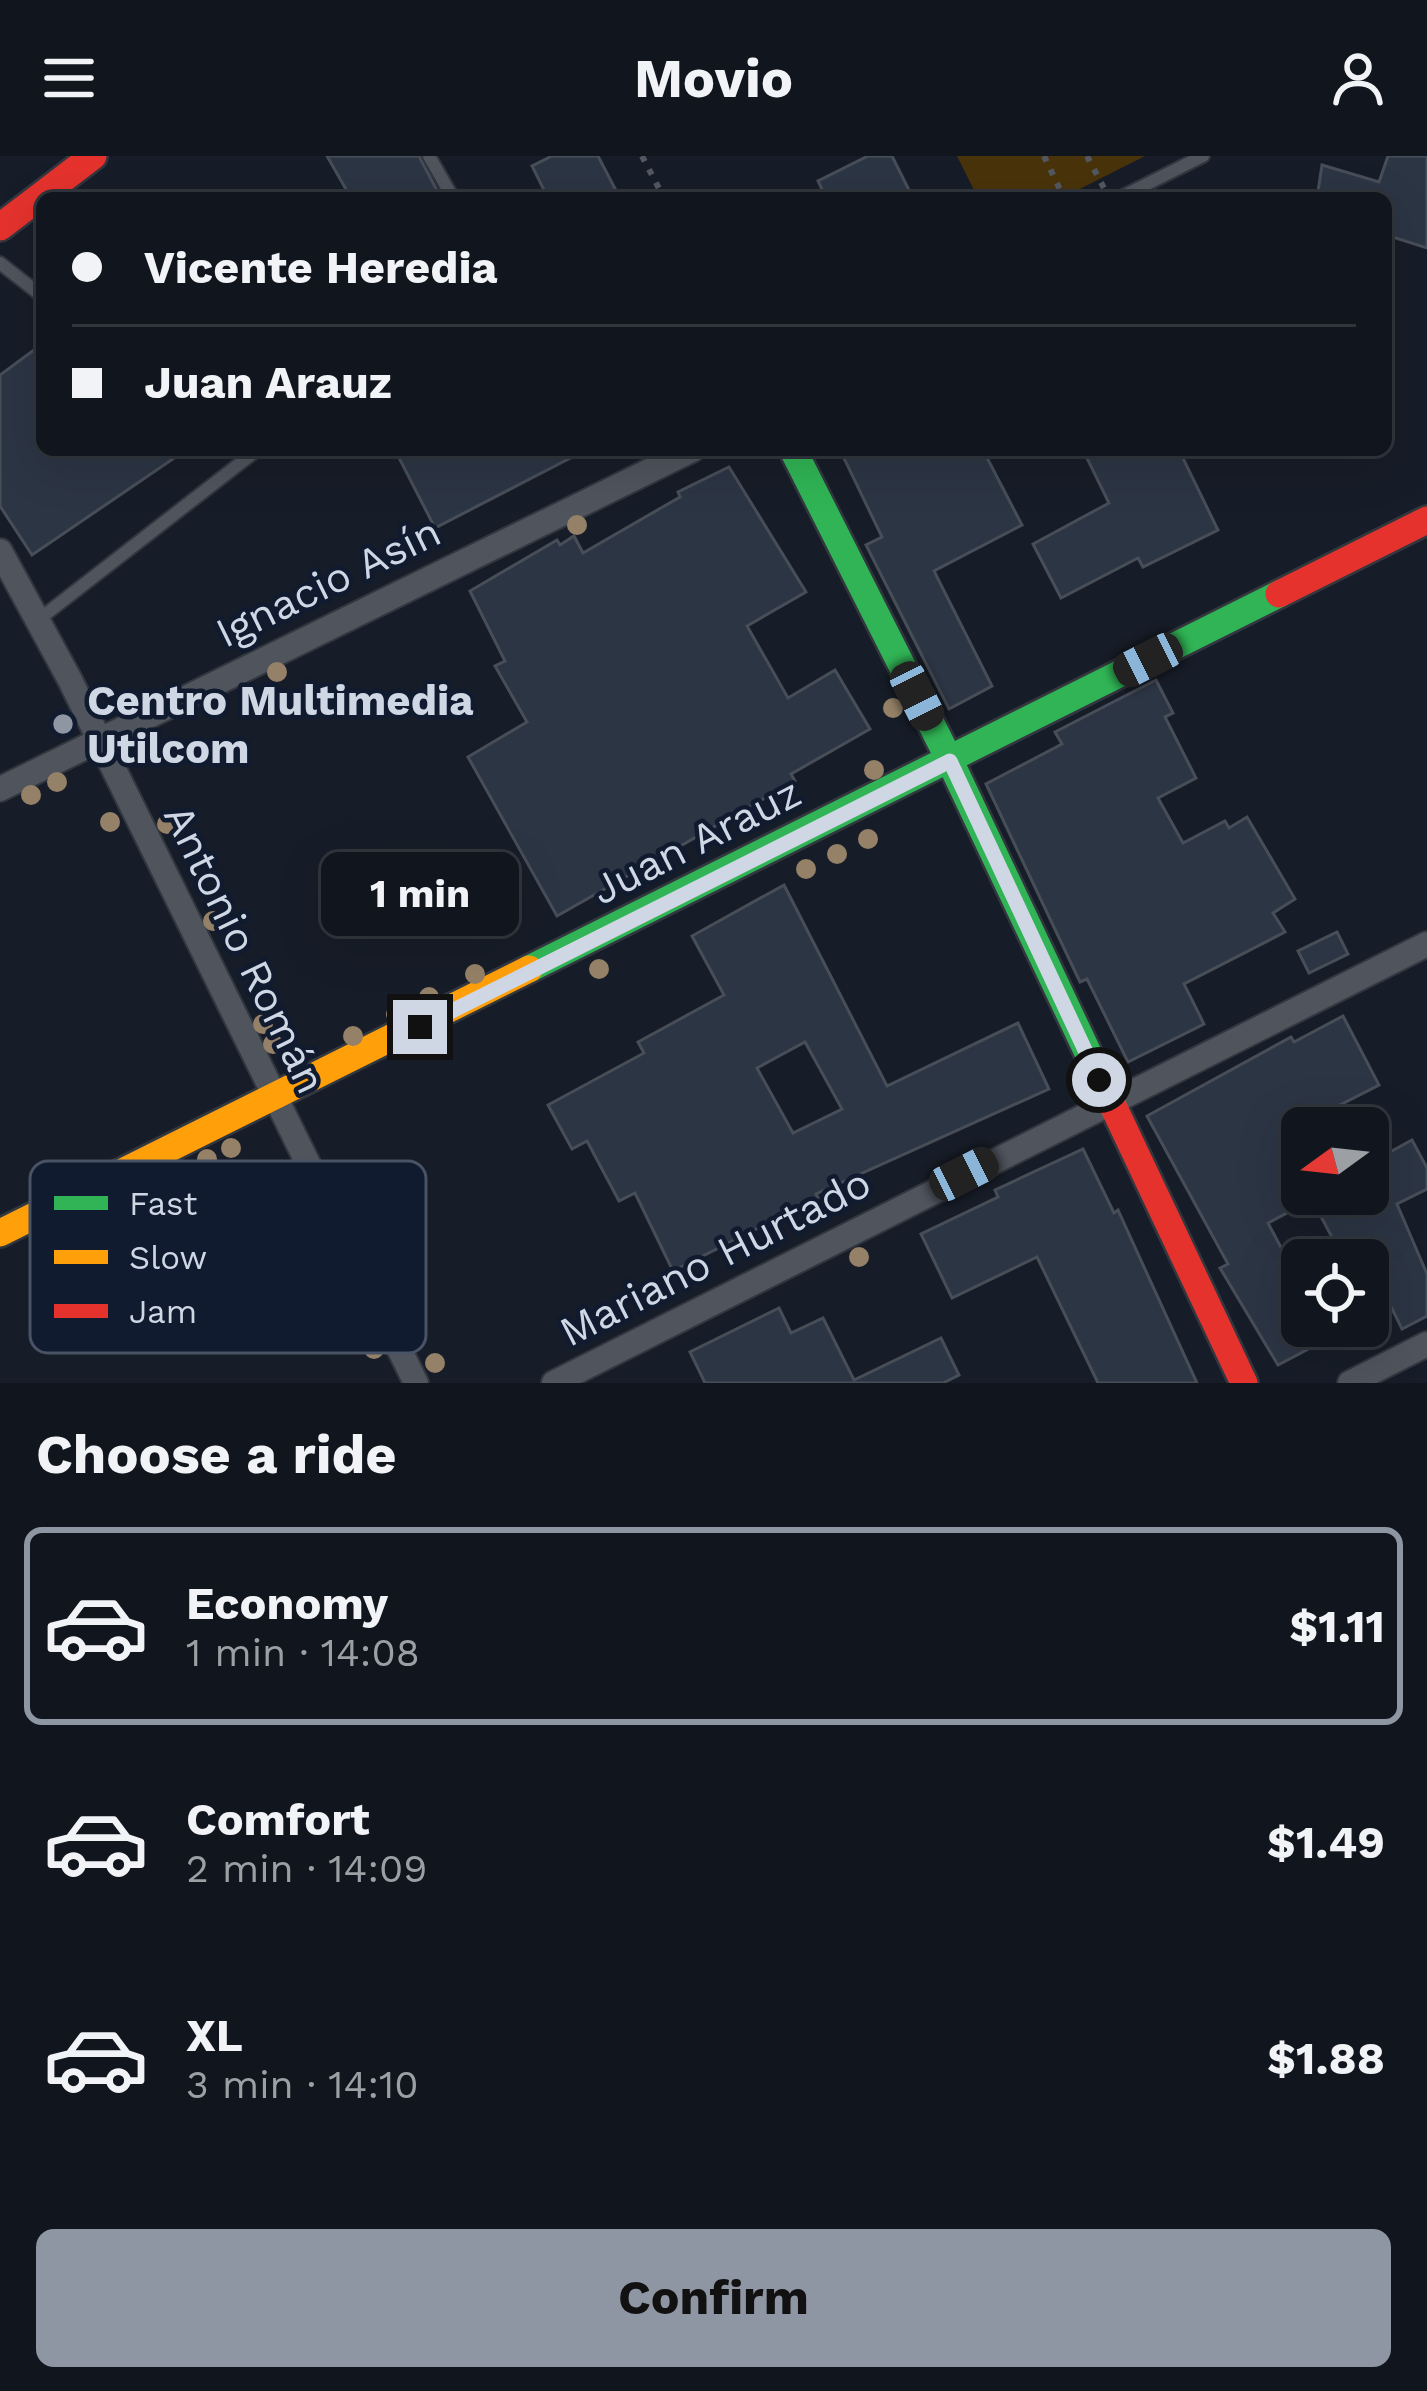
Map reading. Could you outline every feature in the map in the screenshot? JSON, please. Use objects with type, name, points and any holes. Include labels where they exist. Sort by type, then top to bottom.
[{"type":"street","points":[[46,192],[93,156]]},
{"type":"street","points":[[0,227],[36,200]]},
{"type":"street","name":"Ignacio Asín","points":[[0,789],[98,736],[680,456]]},
{"type":"street","points":[[796,456],[950,761],[1244,1383]]},
{"type":"street","name":"Juan Arauz","points":[[148,1161],[1427,520]]},
{"type":"street","name":"Antonio Román","points":[[0,550],[98,736],[305,1161]]},
{"type":"street","name":"Mariano Hurtado","points":[[554,1383],[1427,944]]},
{"type":"street","name":"Juan Arauz","points":[[0,1232],[30,1218]]},
{"type":"street","points":[[1350,1383],[1427,1344]]},
{"type":"street","name":"Antonio Román","points":[[401,1353],[416,1383]]},
{"type":"lane","points":[[429,156],[450,192]]},
{"type":"lane","points":[[1132,192],[1203,156]]},
{"type":"lane","points":[[0,263],[36,291]]},
{"type":"lane","points":[[37,620],[248,456]]},
{"type":"path","points":[[643,156],[661,192]]},
{"type":"path","points":[[1044,156],[1061,192]]},
{"type":"path","points":[[1087,156],[1105,192]]},
{"type":"shaded area","points":[[957,156],[1145,156],[1074,192],[975,192]]},
{"type":"building","points":[[327,156],[419,156],[438,192],[348,192]]},
{"type":"building","points":[[552,156],[598,156],[617,192],[545,192],[532,166]]},
{"type":"building","points":[[868,156],[892,156],[910,192],[823,192],[818,181]]},
{"type":"building","points":[[1388,156],[1427,156],[1427,248],[1392,237],[1392,192],[1318,192],[1322,165],[1379,182]]},
{"type":"building","points":[[36,348],[36,456],[177,456],[32,555],[0,506],[0,375]]},
{"type":"building","points":[[398,456],[574,456],[435,528]]},
{"type":"building","points":[[843,456],[986,456],[1022,525],[934,571],[992,686],[949,709],[866,545],[882,537]]},
{"type":"building","points":[[1086,456],[1182,456],[1218,530],[1143,567],[1138,558],[1061,598],[1033,544],[1109,503]]},
{"type":"building","points":[[729,467],[806,592],[747,626],[788,698],[835,670],[870,729],[791,774],[795,781],[557,916],[468,757],[527,722],[495,666],[505,661],[470,591],[557,540],[560,545],[574,536],[583,553],[680,497],[678,492]]},
{"type":"building","points":[[1156,680],[1173,713],[1165,717],[1196,778],[1158,798],[1183,843],[1225,821],[1229,828],[1247,817],[1295,899],[1273,913],[1285,932],[1184,984],[1204,1024],[1128,1062],[1087,979],[1080,982],[986,784],[1062,744],[1055,732]]},
{"type":"building","points":[[784,885],[887,1086],[1018,1023],[1049,1089],[816,1194],[818,1198],[673,1271],[635,1193],[619,1201],[587,1141],[572,1149],[548,1105],[644,1053],[638,1042],[724,995],[692,936]],"holes":[[[805,1042],[842,1109],[793,1133],[757,1068]]]},
{"type":"building","points":[[1337,932],[1348,954],[1309,973],[1298,951]]},
{"type":"building","points":[[1343,1016],[1379,1085],[1336,1107],[1281,1107],[1283,1215],[1268,1223],[1281,1247],[1281,1347],[1312,1347],[1278,1365],[1220,1268],[1228,1264],[1147,1116],[1291,1037],[1294,1042]]},
{"type":"building","points":[[1412,1140],[1427,1168],[1427,1189],[1397,1204],[1427,1274],[1427,1316],[1402,1329],[1389,1303],[1389,1239],[1333,1239],[1320,1215],[1389,1215],[1389,1153]]},
{"type":"building","points":[[1083,1149],[1114,1213],[1118,1210],[1197,1383],[1098,1383],[1037,1257],[952,1298],[921,1234],[998,1197],[995,1190]]},
{"type":"building","points":[[779,1308],[791,1333],[823,1318],[854,1380],[941,1338],[959,1375],[943,1383],[705,1383],[690,1352]]},
{"type":"traffic: fast","points":[[796,456],[950,761],[1115,1110]]},
{"type":"traffic: fast","points":[[529,969],[1279,594]]},
{"type":"traffic: slow","points":[[144,1161],[529,969]]},
{"type":"traffic: slow","points":[[0,1233],[30,1218]]},
{"type":"traffic: jam","points":[[46,192],[93,156]]},
{"type":"traffic: jam","points":[[0,227],[36,200]]},
{"type":"traffic: jam","points":[[1279,594],[1427,520]]},
{"type":"traffic: jam","points":[[1115,1110],[1244,1383]]},
{"type":"place","name":"Centro Multimedia Utilcom","points":[[63,724]]},
{"type":"route","points":[[420,1027],[950,761],[1099,1080]]}]
